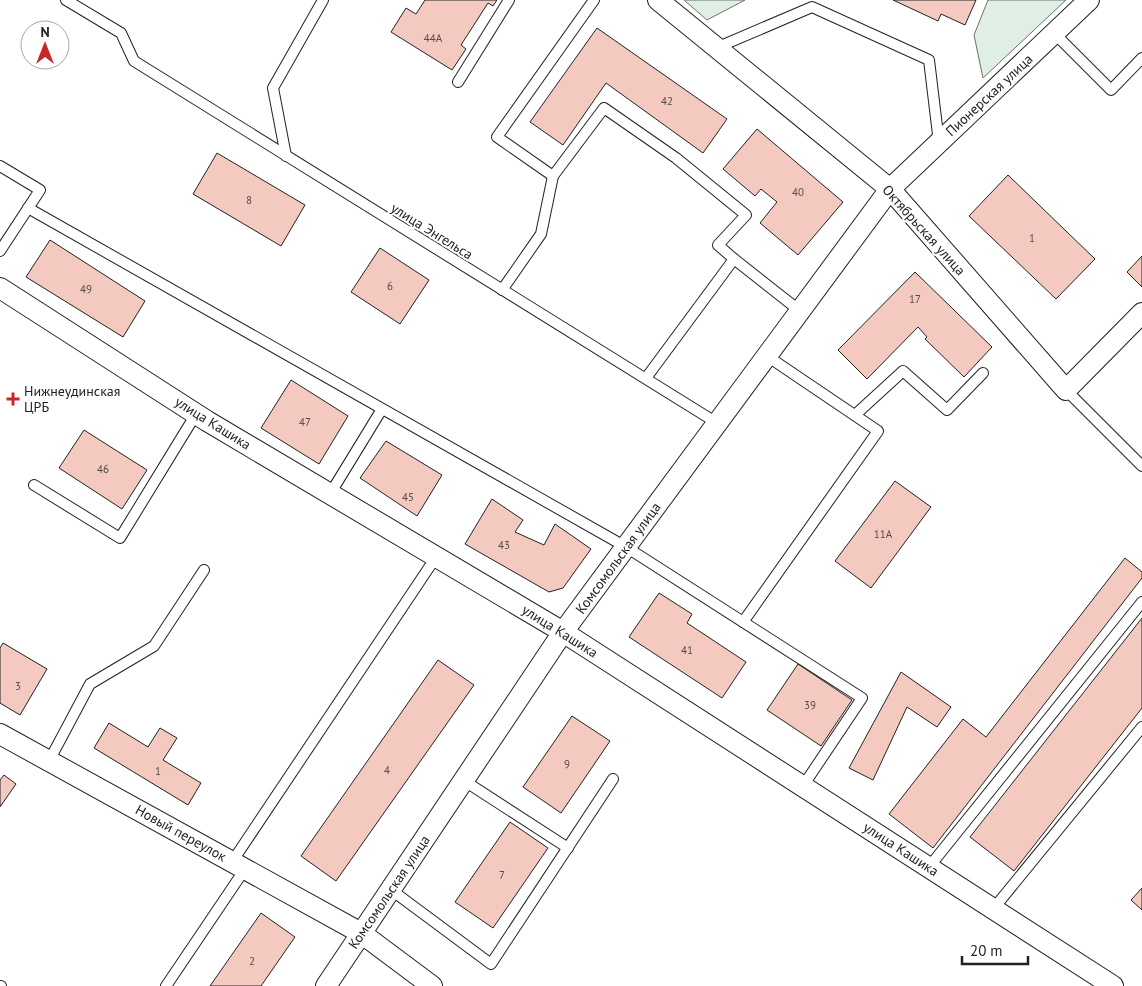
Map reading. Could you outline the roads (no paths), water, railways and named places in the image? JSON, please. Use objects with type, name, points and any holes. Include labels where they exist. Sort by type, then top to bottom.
[{"type":"street","name":"Октябрьская улица","points":[[658,0],[890,189],[1066,390]]},
{"type":"street","name":"Пионерская улица","points":[[890,189],[1089,0]]},
{"type":"street","name":"Комсомольская улица","points":[[326,986],[563,632],[890,189]]},
{"type":"street","name":"улица Кашика","points":[[0,288],[196,414],[563,632],[1113,986]]},
{"type":"street","points":[[1066,390],[1142,313]]},
{"type":"street","name":"Новый переулок","points":[[0,734],[361,932],[432,986]]},
{"type":"lane","name":"улица Энгельса","points":[[66,0],[121,33],[134,61],[718,423]]},
{"type":"lane","points":[[286,156],[273,88],[323,0]]},
{"type":"lane","points":[[458,82],[509,0]]},
{"type":"lane","points":[[553,176],[497,137],[594,0]]},
{"type":"lane","points":[[715,48],[812,7],[929,60],[939,143]]},
{"type":"lane","points":[[1054,34],[1111,90],[1142,58]]},
{"type":"lane","points":[[502,290],[541,234],[553,176],[604,108],[676,158],[746,215],[718,245],[800,310]]},
{"type":"lane","points":[[0,166],[40,190],[0,251]]},
{"type":"lane","points":[[28,208],[626,548],[862,698],[803,786]]},
{"type":"lane","points":[[646,378],[734,259]]},
{"type":"lane","points":[[743,622],[878,431],[767,356]]},
{"type":"lane","points":[[855,415],[903,371],[947,410],[982,373]]},
{"type":"lane","points":[[1066,390],[1142,466]]},
{"type":"lane","points":[[330,494],[382,409]]},
{"type":"lane","points":[[34,485],[120,538],[196,414]]},
{"type":"lane","points":[[166,986],[239,865],[436,557]]},
{"type":"lane","points":[[49,761],[90,684],[154,646],[204,570]]},
{"type":"lane","points":[[929,867],[1142,602]]},
{"type":"lane","points":[[994,908],[1142,727]]},
{"type":"lane","points":[[390,889],[490,964],[613,779]]},
{"type":"lane","points":[[464,780],[568,848]]},
{"type":"place","name":"Нижнеудинская ЦРБ","points":[[13,399]]}]
